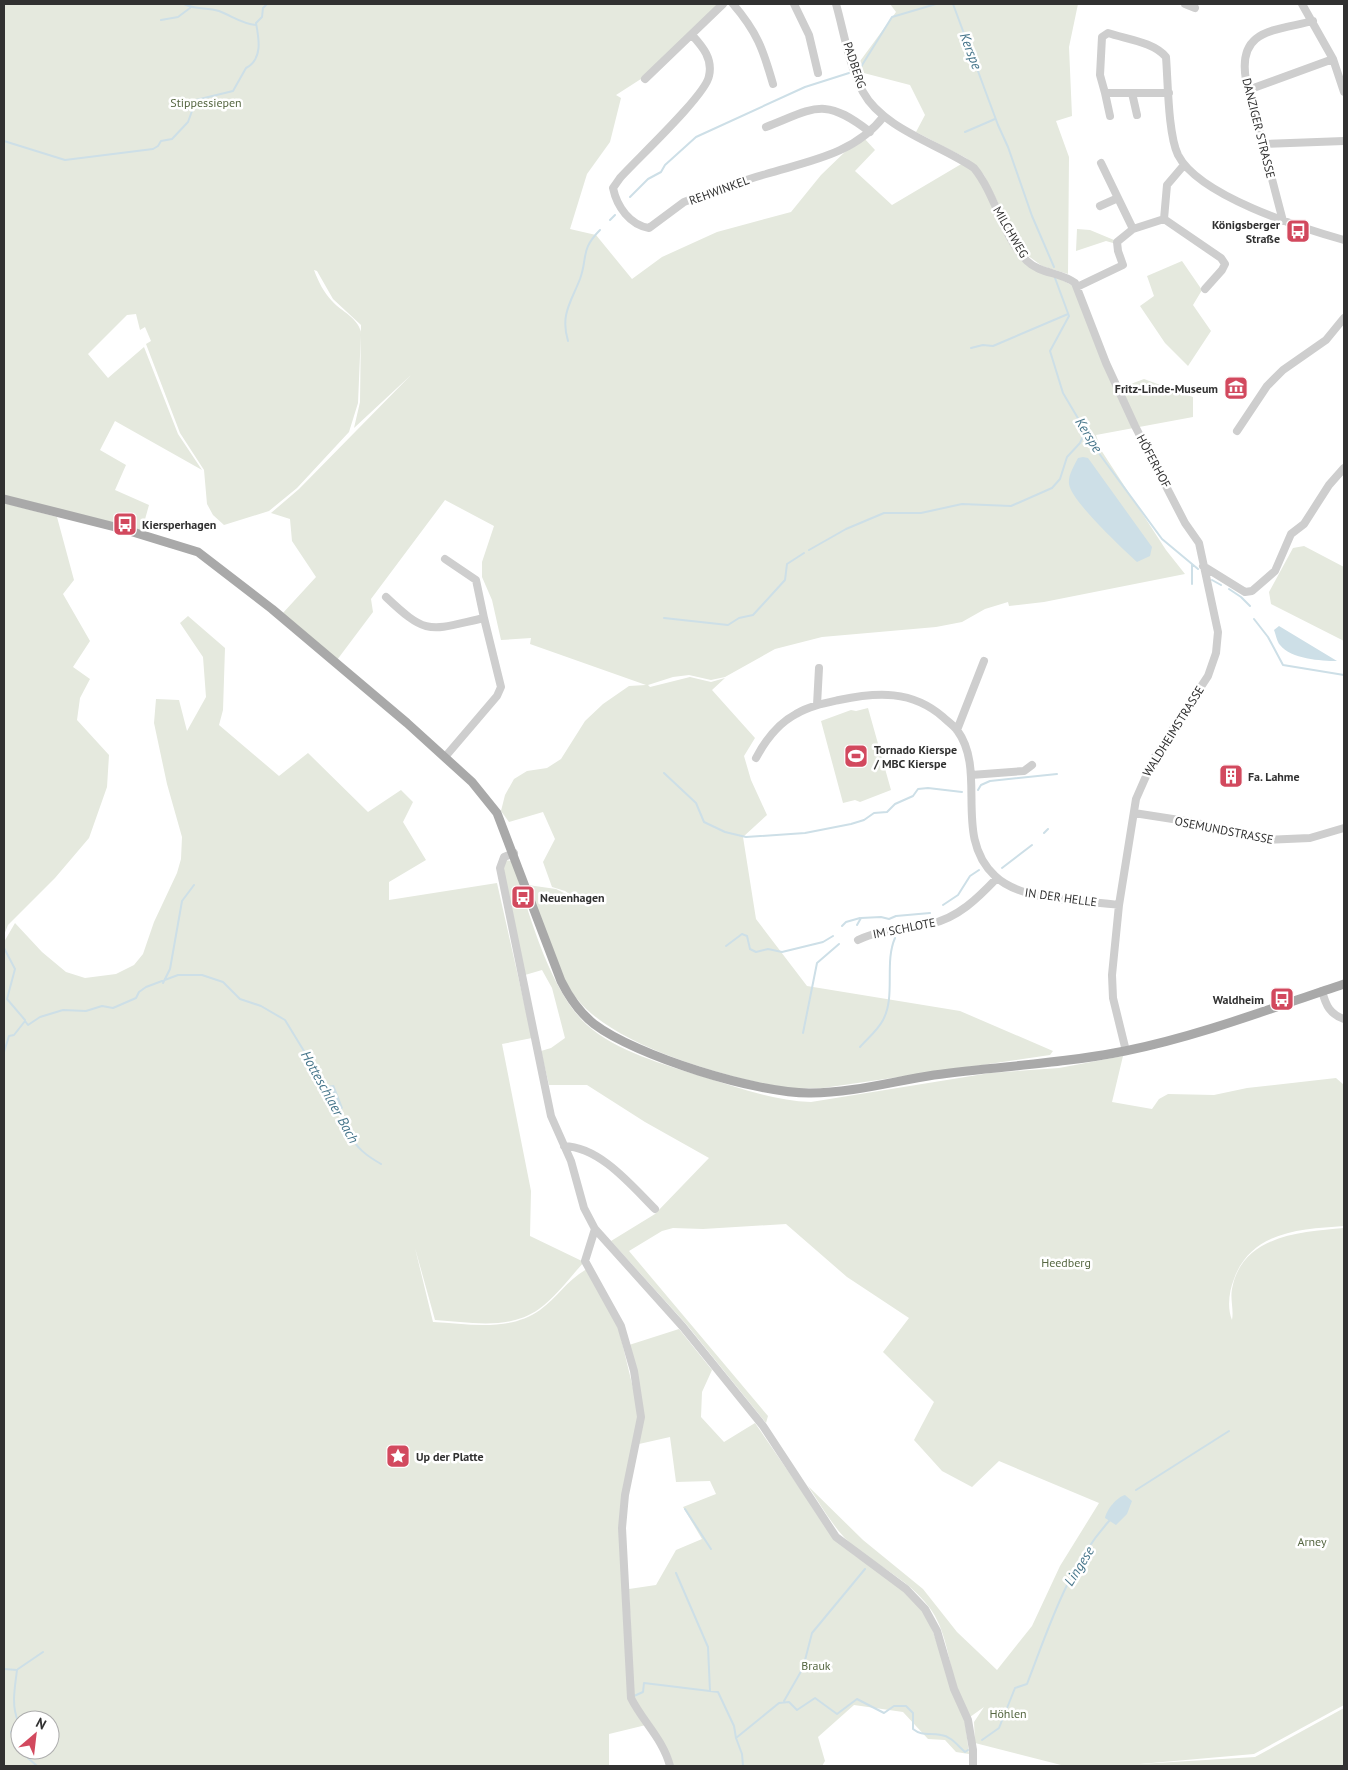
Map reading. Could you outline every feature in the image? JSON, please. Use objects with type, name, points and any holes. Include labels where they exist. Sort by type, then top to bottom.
[{"type":"main road","points":[[4,499],[123,529],[198,552],[272,609],[445,757],[472,782],[497,812],[514,853],[551,956],[566,992],[577,1006],[594,1023],[632,1046],[679,1064],[768,1089],[810,1094],[934,1075],[1126,1051],[1215,1027],[1344,984]]},
{"type":"street","points":[[646,79],[723,4]]},
{"type":"street","points":[[733,4],[750,24],[758,40],[773,84]]},
{"type":"street","points":[[794,4],[810,34],[818,73]]},
{"type":"street","name":"PADBERG","points":[[836,4],[857,80],[871,104],[884,116],[913,134],[966,162],[982,178]]},
{"type":"street","points":[[1185,4],[1195,8]]},
{"type":"street","points":[[1302,4],[1333,59],[1344,92]]},
{"type":"street","name":"DANZIGER STRASSE","points":[[1283,221],[1243,65],[1247,48],[1260,35],[1313,21]]},
{"type":"street","points":[[1110,116],[1100,75],[1102,37],[1108,33],[1160,50],[1166,57],[1174,142],[1184,165],[1235,200],[1283,221],[1344,240]]},
{"type":"street","name":"REHWINKEL","points":[[692,36],[707,54],[710,62],[709,78],[693,101],[620,178],[613,188],[615,198],[623,210],[639,226],[649,228],[684,202],[826,157],[851,146],[870,132],[884,116]]},
{"type":"street","points":[[1248,90],[1333,59]]},
{"type":"street","points":[[1105,93],[1169,93]]},
{"type":"street","points":[[1132,93],[1137,115]]},
{"type":"street","points":[[766,127],[807,111],[822,108],[841,112],[870,132]]},
{"type":"street","points":[[905,139],[913,134]]},
{"type":"street","points":[[1262,144],[1344,141]]},
{"type":"street","points":[[1101,163],[1133,229]]},
{"type":"street","points":[[1164,218],[1167,185],[1184,165]]},
{"type":"street","name":"MILCHWEG","points":[[982,178],[1021,254],[1028,263],[1041,270],[1067,277],[1077,286]]},
{"type":"street","points":[[1100,206],[1118,198]]},
{"type":"street","points":[[1077,286],[1123,265],[1117,242],[1133,229],[1164,218]]},
{"type":"street","points":[[1164,218],[1221,258],[1225,264],[1222,270],[1204,289]]},
{"type":"street","name":"HÖFERHOF","points":[[1077,286],[1117,386],[1185,523],[1194,534]]},
{"type":"street","points":[[1237,431],[1267,386],[1283,370],[1326,340],[1344,318]]},
{"type":"street","points":[[1204,566],[1246,592],[1252,590],[1275,571],[1291,534],[1304,524],[1328,485],[1344,468]]},
{"type":"street","name":"WALDHEIMSTRASSE","points":[[1126,1051],[1112,984],[1118,905],[1138,792],[1148,769],[1208,676],[1215,657],[1217,624],[1200,543],[1194,534]]},
{"type":"street","points":[[445,559],[476,580],[501,686],[498,696],[445,757]]},
{"type":"street","points":[[386,597],[407,617],[432,629],[484,618]]},
{"type":"street","points":[[957,730],[984,661]]},
{"type":"street","points":[[817,705],[819,668]]},
{"type":"street","name":"IN DER HELLE","points":[[756,758],[770,736],[795,714],[817,705],[871,694],[891,694],[913,699],[928,706],[957,730],[965,747],[971,775],[971,823],[978,852],[984,864],[997,878],[1014,890],[1039,896],[1118,905]]},
{"type":"street","points":[[971,775],[1024,771],[1032,765]]},
{"type":"street","name":"OSEMUNDSTRASSE","points":[[1134,812],[1192,822],[1266,840],[1310,838],[1344,828]]},
{"type":"street","points":[[514,853],[504,857],[500,868],[552,1116],[571,1161],[584,1208],[595,1229],[683,1327],[763,1426],[836,1537],[906,1589],[925,1609],[937,1630],[954,1689],[968,1720],[973,1750],[973,1766]]},
{"type":"street","name":"IM SCHLOTE","points":[[858,940],[869,934],[932,924],[946,919],[961,911],[997,878]]},
{"type":"street","points":[[1322,991],[1328,1008],[1334,1015],[1344,1019]]},
{"type":"street","points":[[564,1146],[575,1146],[596,1157],[621,1175],[655,1209]]},
{"type":"street","points":[[595,1229],[585,1261],[621,1326],[634,1370],[642,1417],[625,1495],[622,1528],[631,1698],[637,1711],[659,1739],[670,1766]]},
{"type":"green space","name":"Stippessiepen","points":[[4,4],[720,4],[644,77],[616,95],[621,98],[610,142],[587,174],[570,229],[596,235],[632,279],[662,257],[717,232],[791,212],[821,175],[849,148],[864,138],[875,150],[855,171],[892,205],[963,163],[972,169],[980,180],[1018,256],[1073,286],[1120,388],[1144,379],[1193,397],[1193,417],[1096,435],[1101,450],[1166,550],[1185,574],[1044,602],[1009,606],[1008,602],[985,609],[962,622],[936,627],[822,637],[775,649],[725,677],[711,680],[689,675],[673,677],[648,685],[650,687],[690,677],[711,682],[725,678],[712,690],[755,738],[744,756],[751,780],[767,815],[743,837],[756,919],[807,986],[960,1011],[1053,1051],[1050,1055],[823,1088],[789,1088],[706,1069],[646,1046],[596,1017],[578,1000],[555,960],[528,885],[556,889],[580,901],[565,891],[552,887],[543,862],[555,839],[543,812],[509,822],[501,811],[505,795],[514,779],[527,771],[547,768],[561,759],[585,721],[603,704],[629,686],[646,685],[530,644],[531,638],[501,640],[492,600],[482,577],[482,562],[494,526],[445,500],[371,599],[373,612],[337,660],[282,614],[316,577],[292,541],[290,519],[271,513],[299,489],[411,375],[354,428],[360,402],[361,335],[358,403],[349,432],[297,488],[269,511],[224,525],[213,515],[207,504],[204,470],[180,433],[146,344],[151,341],[145,327],[140,330],[136,314],[127,315],[88,354],[108,378],[144,347],[178,434],[202,470],[115,421],[100,450],[126,465],[115,490],[149,505],[142,530],[4,495]],"holes":[[[314,270],[317,271],[333,299],[361,325],[361,332],[353,318],[336,305],[326,294]]]},
{"type":"green space","points":[[890,4],[1078,4],[1069,47],[1072,116],[1056,121],[1069,157],[1068,274],[1042,266],[1023,252],[984,175],[966,158],[916,132],[925,115],[910,85],[856,71],[855,68],[896,12]]},
{"type":"green space","points":[[1077,229],[1090,230],[1114,240],[1113,243],[1106,241],[1076,251]]},
{"type":"green space","points":[[1182,261],[1202,290],[1193,305],[1211,331],[1188,366],[1165,343],[1140,306],[1154,296],[1147,276]]},
{"type":"green space","points":[[4,503],[57,517],[74,580],[63,594],[90,641],[73,667],[90,679],[80,698],[77,720],[109,755],[107,787],[89,838],[55,878],[8,925],[4,935]]},
{"type":"green space","points":[[1304,546],[1344,567],[1344,641],[1271,604],[1269,592],[1293,548]]},
{"type":"green space","points":[[188,616],[225,648],[223,710],[219,725],[279,776],[308,753],[368,812],[401,790],[413,802],[403,822],[426,860],[389,882],[389,900],[497,883],[532,1038],[502,1044],[531,1191],[530,1236],[584,1262],[551,1299],[527,1316],[501,1323],[488,1324],[435,1320],[415,1248],[433,1322],[488,1325],[502,1324],[528,1317],[540,1310],[574,1278],[587,1269],[617,1322],[640,1417],[622,1493],[629,1698],[646,1725],[609,1734],[609,1766],[4,1766],[4,942],[15,923],[42,952],[66,972],[85,978],[116,974],[134,965],[143,954],[154,922],[177,873],[181,859],[182,837],[167,784],[154,723],[156,699],[179,700],[187,731],[206,697],[203,657],[180,623]]},
{"type":"green space","name":"Tornado Kierspe / MBC Kierspe","points":[[868,708],[891,790],[860,802],[855,800],[843,803],[821,721],[851,710],[856,711]]},
{"type":"green space","name":"Heedberg","points":[[505,860],[512,861],[541,948],[561,991],[573,1010],[587,1025],[626,1050],[672,1067],[755,1093],[811,1102],[990,1073],[1059,1068],[1123,1056],[1112,1102],[1152,1109],[1159,1099],[1168,1094],[1214,1095],[1247,1088],[1336,1078],[1344,1085],[1344,1226],[1295,1231],[1279,1236],[1265,1242],[1252,1251],[1238,1271],[1248,1257],[1260,1247],[1275,1240],[1309,1232],[1344,1228],[1344,1705],[1254,1754],[1140,1764],[1255,1757],[1344,1708],[1344,1766],[1065,1766],[975,1743],[974,1722],[984,1707],[970,1717],[957,1689],[943,1634],[935,1616],[913,1589],[849,1543],[830,1520],[808,1486],[863,1540],[923,1589],[957,1632],[997,1670],[1032,1626],[1060,1566],[1099,1503],[999,1461],[972,1487],[942,1471],[914,1440],[934,1402],[883,1352],[909,1318],[847,1277],[786,1224],[703,1229],[673,1228],[662,1231],[629,1251],[768,1416],[766,1423],[687,1325],[611,1241],[655,1214],[709,1158],[645,1122],[587,1085],[549,1085],[541,1051],[551,1048],[565,1038],[552,988],[542,970],[525,975],[502,869]],"holes":[[[1238,1271],[1232,1289],[1232,1320],[1229,1305],[1230,1294]]]},
{"type":"green space","name":"Brauk","points":[[679,1329],[712,1370],[702,1392],[701,1417],[724,1442],[755,1423],[834,1538],[854,1555],[905,1590],[923,1610],[933,1632],[965,1722],[969,1754],[956,1752],[945,1740],[928,1739],[903,1712],[854,1705],[818,1737],[825,1761],[822,1766],[672,1766],[634,1697],[629,1589],[656,1585],[676,1550],[702,1539],[683,1507],[716,1494],[710,1481],[676,1482],[670,1437],[639,1444],[643,1418],[629,1345]]},
{"type":"water","points":[[1078,458],[1088,458],[1152,547],[1150,556],[1137,562],[1078,502],[1069,484],[1069,477]]},
{"type":"water","points":[[1279,626],[1337,661],[1307,658],[1285,650],[1279,644],[1274,630]]},
{"type":"water","points":[[334,1085],[343,1108],[336,1114],[333,1113],[321,1092],[326,1086]]},
{"type":"water","points":[[1125,1495],[1132,1501],[1127,1514],[1116,1525],[1105,1518],[1113,1504]]},
{"type":"waterway","points":[[184,4],[219,11],[256,25]]},
{"type":"waterway","points":[[4,141],[65,160],[153,149],[161,141],[172,139],[188,122],[196,100],[233,91],[246,68],[255,59],[257,54],[259,42],[256,23],[262,17],[263,8],[267,4]]},
{"type":"waterway","points":[[859,70],[892,17],[936,4]]},
{"type":"waterway","name":"Kerspe","points":[[953,4],[1008,147],[1032,216],[1054,267]]},
{"type":"waterway","points":[[161,20],[178,17],[190,8]]},
{"type":"waterway","points":[[630,197],[648,179],[661,172],[665,165],[696,137],[805,87],[849,73]]},
{"type":"waterway","points":[[965,132],[995,119]]},
{"type":"waterway","points":[[610,220],[615,215]]},
{"type":"waterway","points":[[568,341],[565,324],[568,309],[580,279],[587,248],[600,230]]},
{"type":"waterway","name":"Kerspe","points":[[1055,278],[1069,316],[1050,351],[1063,393],[1098,452],[1162,539],[1198,569]]},
{"type":"waterway","points":[[971,348],[983,345],[993,346],[1068,314]]},
{"type":"waterway","points":[[809,550],[846,529],[884,513],[921,513],[962,504],[1011,506],[1052,488],[1060,479],[1067,457],[1080,443],[1085,432]]},
{"type":"waterway","points":[[664,618],[728,625],[739,618],[753,615],[785,580],[787,564],[804,553]]},
{"type":"waterway","points":[[1192,564],[1192,584]]},
{"type":"waterway","name":"Kerspe","points":[[1212,580],[1221,585]]},
{"type":"waterway","name":"Kerspe","points":[[1229,589],[1250,606]]},
{"type":"waterway","name":"Kerspe","points":[[1254,619],[1268,637],[1283,665],[1344,675]]},
{"type":"waterway","points":[[664,773],[696,803],[704,822],[725,832],[746,837],[805,833],[851,824],[864,820],[874,813],[887,812],[895,804],[913,796],[918,789],[928,788],[962,792]]},
{"type":"waterway","points":[[978,790],[981,785],[990,781],[1057,774]]},
{"type":"waterway","points":[[1044,833],[1048,829]]},
{"type":"waterway","points":[[1002,868],[1032,845]]},
{"type":"waterway","points":[[943,905],[958,895],[970,876],[979,870]]},
{"type":"waterway","points":[[163,983],[170,969],[182,901],[194,885]]},
{"type":"waterway","points":[[857,925],[861,918],[881,917],[889,919],[896,916],[930,913]]},
{"type":"waterway","points":[[842,926],[846,922],[860,918]]},
{"type":"waterway","points":[[726,946],[742,934],[747,936],[750,949],[756,952],[768,949],[782,952],[823,942],[833,936]]},
{"type":"waterway","points":[[860,1047],[878,1027],[887,1011],[890,990],[890,958],[895,938]]},
{"type":"waterway","points":[[803,1033],[817,963],[839,944]]},
{"type":"waterway","points":[[4,948],[15,969],[7,999],[25,1020]]},
{"type":"waterway","name":"Hotteschlaer Bach","points":[[4,1052],[9,1036],[14,1035],[25,1021],[28,1025],[40,1017],[63,1010],[86,1011],[102,1006],[113,1008],[136,998],[139,992],[146,987],[178,975],[202,975],[223,982],[240,999],[261,1006],[285,1020],[326,1087]]},
{"type":"waterway","name":"Hotteschlaer Bach","points":[[349,1133],[362,1151],[381,1164]]},
{"type":"waterway","name":"Lingese","points":[[1136,1490],[1229,1431]]},
{"type":"waterway","points":[[685,1509],[711,1549]]},
{"type":"waterway","name":"Lingese","points":[[982,1740],[999,1728],[1015,1688],[1027,1684],[1052,1619],[1071,1577],[1082,1557],[1110,1520]]},
{"type":"waterway","points":[[784,1701],[803,1668],[812,1633],[865,1569]]},
{"type":"waterway","points":[[676,1573],[708,1647],[710,1691]]},
{"type":"waterway","points":[[18,1669],[43,1652]]},
{"type":"waterway","name":"Lingese","points":[[4,1669],[17,1670],[14,1702],[18,1721],[11,1732],[19,1750],[37,1766]]},
{"type":"waterway","points":[[634,1696],[643,1692],[644,1683],[718,1692],[734,1726],[736,1738]]},
{"type":"waterway","name":"Lingese","points":[[743,1766],[742,1754],[736,1738],[779,1703],[789,1702],[797,1710],[815,1698],[837,1714],[857,1699],[884,1713],[894,1706],[906,1706],[913,1713],[913,1729],[923,1734],[945,1736],[965,1752],[968,1750]]},
{"type":"place","name":"Königsberger Straße","points":[[1298,231]]},
{"type":"place","name":"Fritz-Linde-Museum","points":[[1236,388]]},
{"type":"place","name":"Kiersperhagen","points":[[125,524]]},
{"type":"place","name":"Tornado Kierspe / MBC Kierspe","points":[[856,756]]},
{"type":"place","name":"Fa. Lahme","points":[[1231,776]]},
{"type":"place","name":"Neuenhagen","points":[[523,897]]},
{"type":"place","name":"Waldheim","points":[[1282,999]]},
{"type":"place","name":"Up der Platte","points":[[398,1456]]},
{"type":"park label","name":"Arney","points":[[1312,1541]]},
{"type":"park label","name":"Höhlen","points":[[1008,1713]]}]
